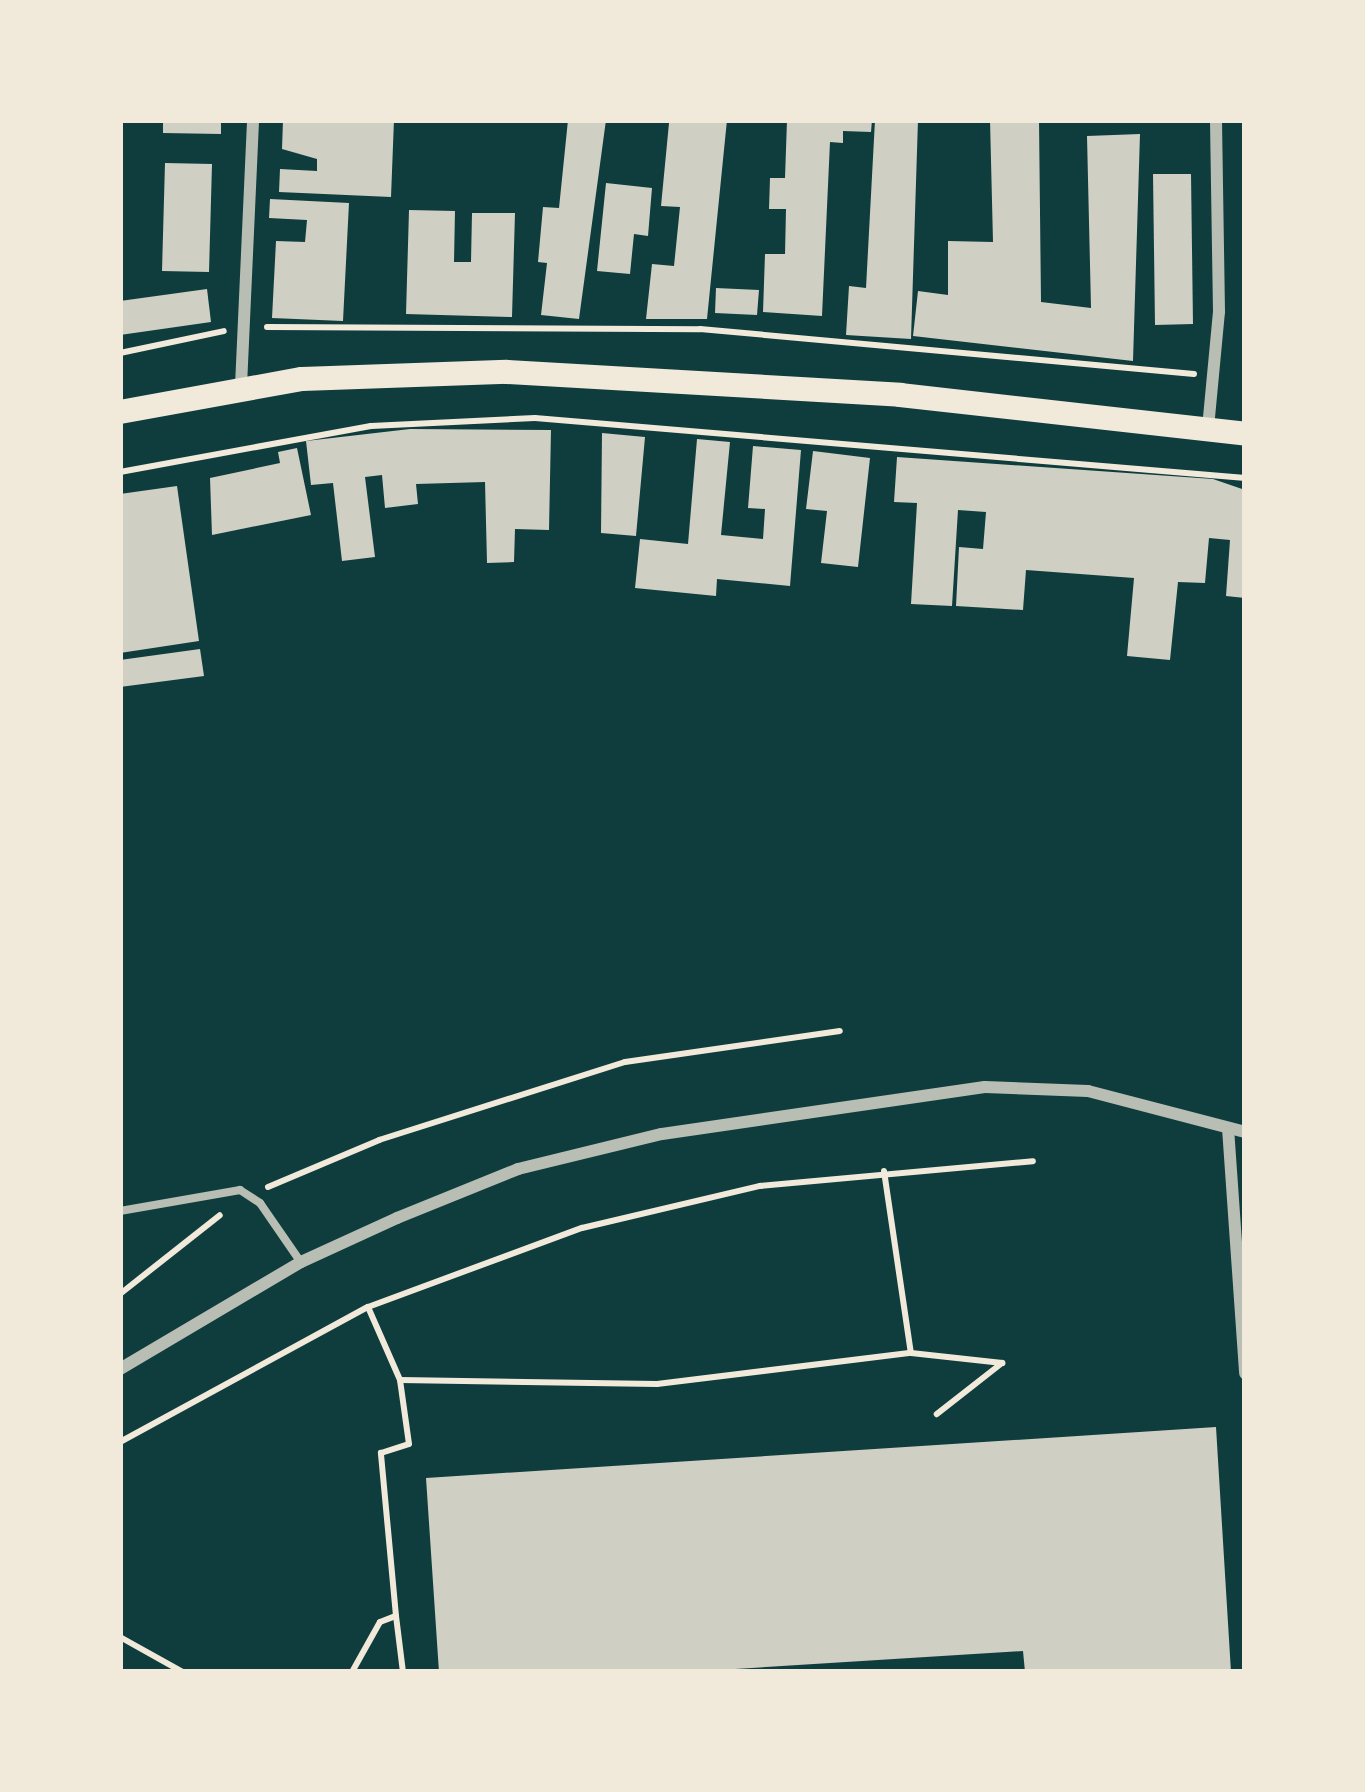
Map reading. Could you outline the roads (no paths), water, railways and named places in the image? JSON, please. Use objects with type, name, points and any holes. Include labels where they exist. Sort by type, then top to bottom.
[{"type":"main road","points":[[120,412],[242,386],[444,372],[609,376],[900,395],[1245,434]]},
{"type":"street","points":[[242,386],[253,120]]},
{"type":"street","points":[[1208,428],[1216,376],[1216,120]]},
{"type":"street","points":[[120,1369],[301,1262],[518,1169],[801,1108],[1037,1087],[1088,1091],[1245,1132]]},
{"type":"street","points":[[1228,1128],[1245,1372]]},
{"type":"lane","points":[[120,1211],[221,1190],[250,1196],[301,1262]]}]
